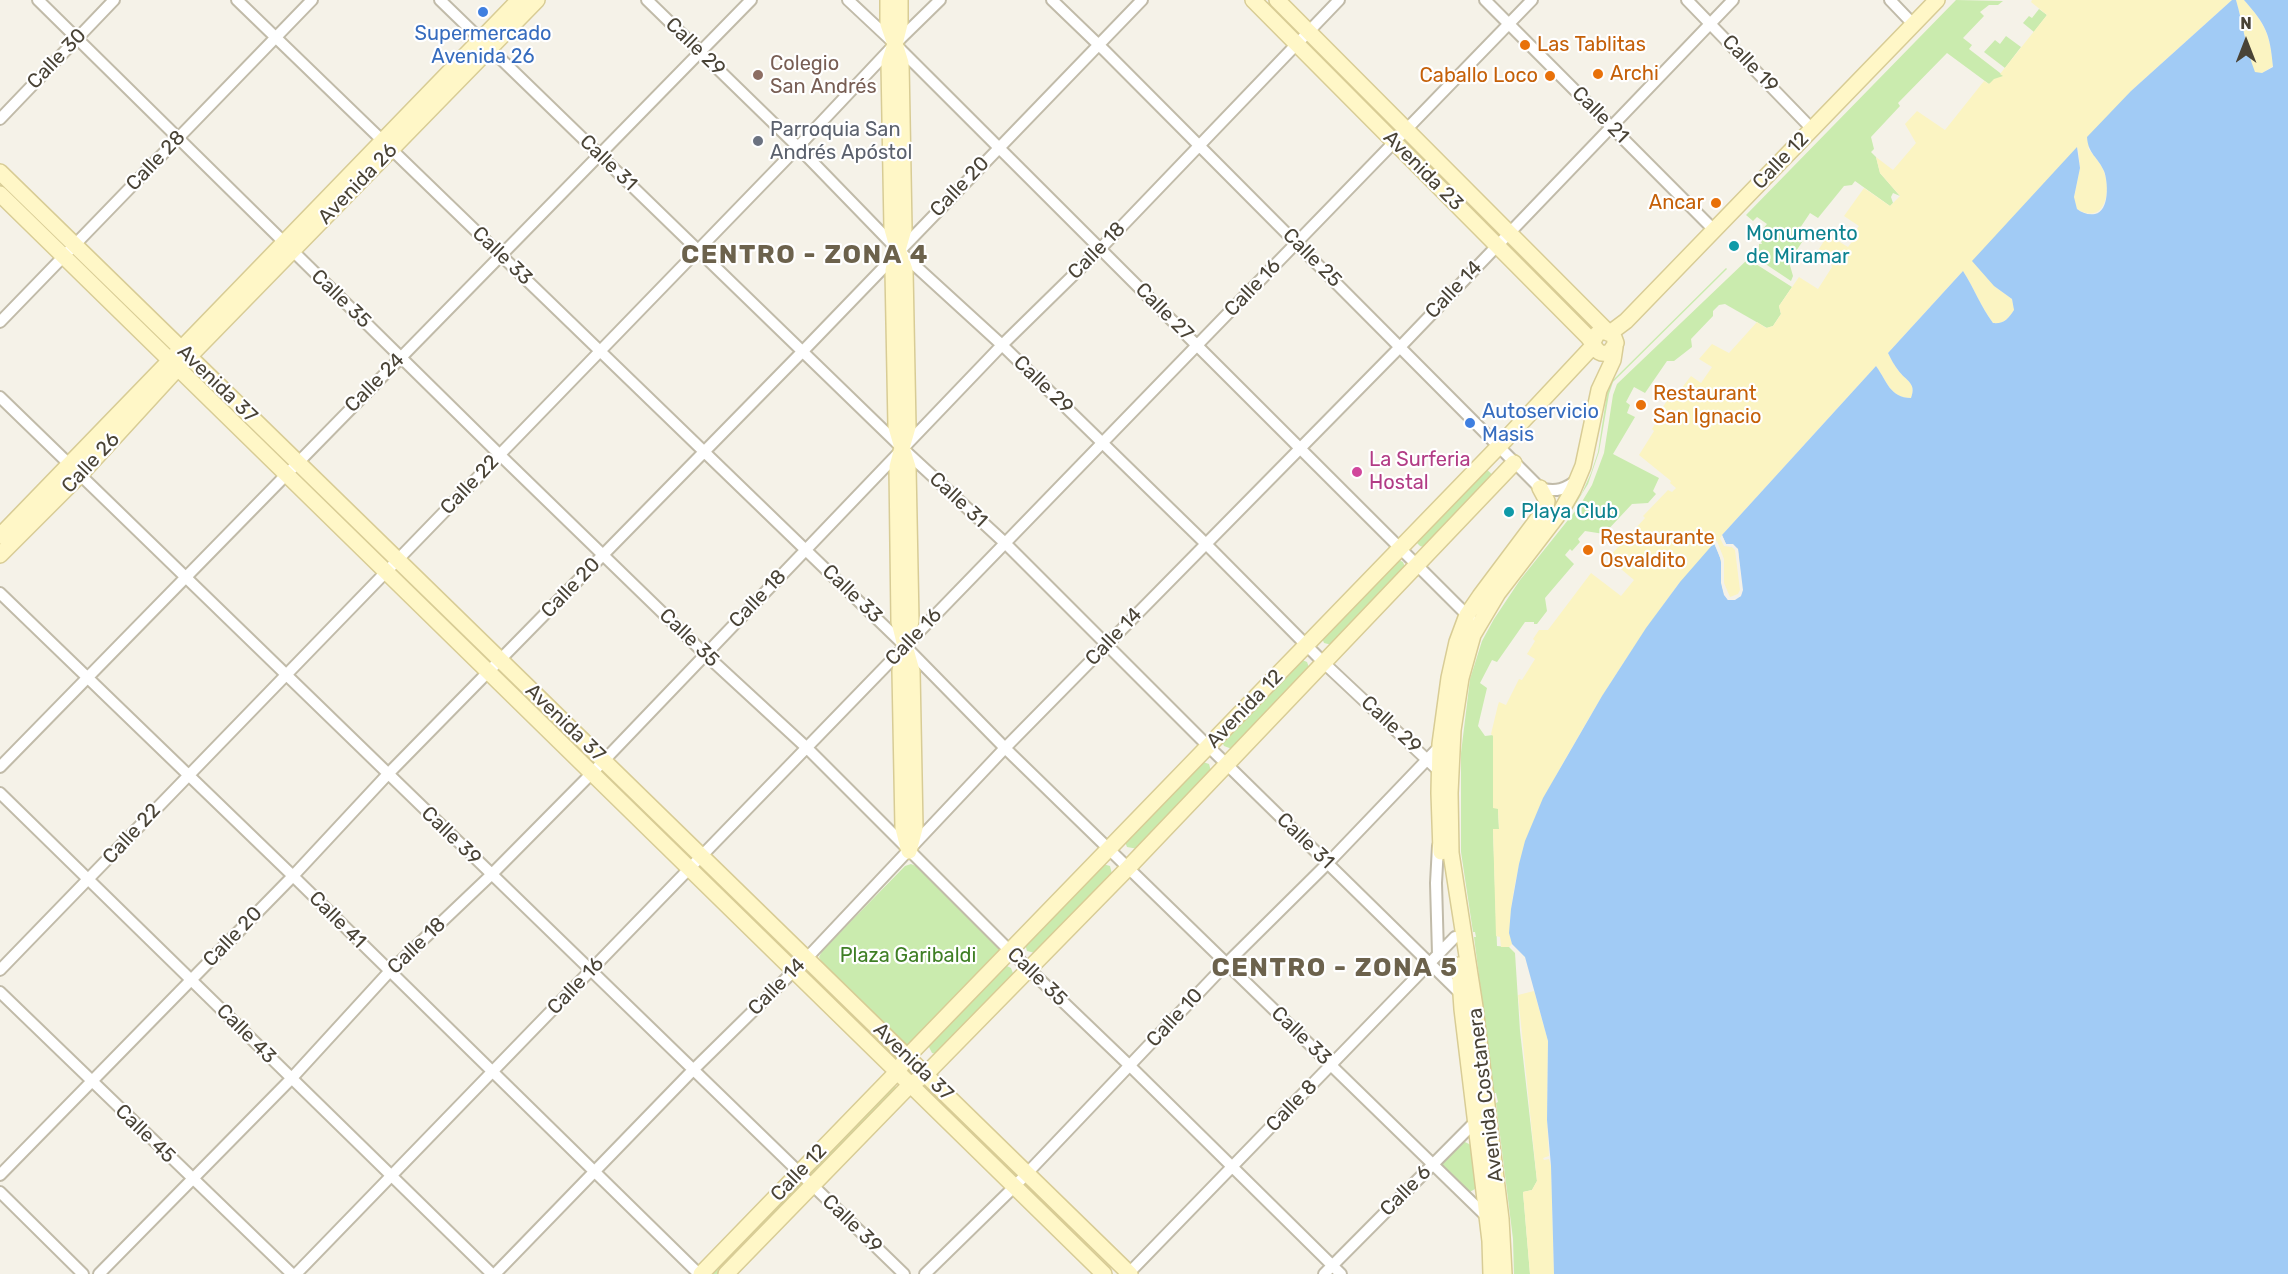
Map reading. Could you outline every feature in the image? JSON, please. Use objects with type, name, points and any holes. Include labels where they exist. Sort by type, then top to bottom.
[{"type":"main road","name":"Avenida 26","points":[[485,44],[519,0]]},
{"type":"main road","name":"Avenida 26","points":[[180,358],[485,44],[537,0]]},
{"type":"main road","points":[[888,0],[888,24],[895,44]]},
{"type":"main road","points":[[900,0],[900,24],[889,63],[892,229],[898,250],[893,270],[896,427],[902,448],[897,467],[897,479],[899,622],[905,646],[900,671],[903,828],[909,851]]},
{"type":"main road","name":"Avenida 23","points":[[1253,0],[1593,344]]},
{"type":"main road","name":"Avenida 23","points":[[1277,0],[1612,339]]},
{"type":"main road","name":"Calle 12","points":[[1612,339],[1626,321],[1937,0]]},
{"type":"main road","name":"Avenida 37","points":[[0,172],[75,245],[286,473],[1104,1274]]},
{"type":"main road","name":"Avenida 37","points":[[0,194],[64,257],[297,462],[1129,1274]]},
{"type":"main road","points":[[1593,344],[1597,352],[1604,354],[1610,352],[1612,339]]},
{"type":"main road","name":"Avenida Costanera","points":[[1473,620],[1498,593],[1561,511],[1579,478],[1599,390],[1613,360],[1612,339]]},
{"type":"main road","name":"Avenida 12","points":[[897,1072],[907,1057],[1498,448],[1593,344]]},
{"type":"main road","name":"Calle 26","points":[[0,555],[75,470],[180,358]]},
{"type":"main road","name":"Avenida 12","points":[[910,1085],[925,1075],[1128,868],[1514,464]]},
{"type":"main road","name":"Calle 26","points":[[0,536],[75,470]]},
{"type":"main road","name":"Avenida Costanera","points":[[1491,1274],[1488,1218],[1476,1121],[1468,998],[1451,853],[1446,744],[1449,678],[1457,642],[1546,508],[1547,501],[1540,488]]},
{"type":"main road","name":"Avenida Costanera","points":[[1446,744],[1439,771],[1440,831],[1445,885],[1488,1110],[1501,1219],[1504,1274]]},
{"type":"main road","name":"Calle 12","points":[[700,1274],[897,1072]]},
{"type":"main road","name":"Calle 12","points":[[726,1274],[910,1085]]},
{"type":"street","name":"Calle 35","points":[[38,0],[500,455],[705,654],[807,747],[1010,951],[1233,1167],[1328,1270],[1341,1274]]},
{"type":"street","name":"Calle 30","points":[[0,119],[114,0]]},
{"type":"street","name":"Calle 33","points":[[237,0],[806,549],[1005,748],[1488,1218]]},
{"type":"street","name":"Calle 28","points":[[0,322],[312,0]]},
{"type":"street","name":"Calle 31","points":[[440,0],[902,448],[1005,543],[1227,765],[1468,998]]},
{"type":"street","name":"Calle 29","points":[[647,0],[798,147],[898,250],[1002,345],[1324,663],[1439,771]]},
{"type":"street","name":"Calle 24","points":[[0,767],[751,0]]},
{"type":"street","name":"Calle 27","points":[[848,0],[895,44],[1473,620]]},
{"type":"street","name":"Calle 22","points":[[0,970],[940,0]]},
{"type":"street","name":"Calle 25","points":[[1052,0],[1540,488]]},
{"type":"street","name":"Calle 20","points":[[0,1175],[1142,0]]},
{"type":"street","name":"Calle 18","points":[[99,1274],[291,1079],[389,972],[492,875],[592,773],[902,448],[1100,249],[1339,0]]},
{"type":"street","name":"Calle 21","points":[[1485,0],[1714,230]]},
{"type":"street","name":"Calle 16","points":[[294,1274],[1532,0]]},
{"type":"street","name":"Calle 19","points":[[1687,0],[1812,129]]},
{"type":"street","name":"Calle 14","points":[[494,1274],[693,1070],[806,959],[1005,748],[1400,347],[1733,0]]},
{"type":"street","points":[[1890,0],[1913,24]]},
{"type":"street","name":"Calle 39","points":[[0,397],[904,1274]]},
{"type":"street","points":[[1540,488],[1561,490],[1579,478]]},
{"type":"street","name":"Calle 41","points":[[0,593],[700,1274]]},
{"type":"street","name":"Calle 10","points":[[926,1274],[1027,1174],[1227,963],[1328,863],[1426,758],[1446,744]]},
{"type":"street","name":"Calle 43","points":[[0,793],[88,881],[192,979],[291,1079],[494,1274]]},
{"type":"street","points":[[1438,954],[1436,884],[1440,831]]},
{"type":"street","name":"Calle 8","points":[[1129,1274],[1455,937]]},
{"type":"street","name":"Calle 45","points":[[0,992],[91,1082],[294,1274]]},
{"type":"street","name":"Calle 6","points":[[1328,1270],[1488,1110]]},
{"type":"street","points":[[0,1192],[83,1274]]},
{"type":"green space","points":[[1956,0],[2003,1],[1998,5],[1989,5],[1980,12],[1984,16],[1963,38],[1972,45],[1969,49],[2004,76],[1989,84],[1947,53],[1898,103],[1900,106],[1871,137],[1874,149],[1871,152],[1876,157],[1880,173],[1900,196],[1893,193],[1891,197],[1893,203],[1890,206],[1855,181],[1852,185],[1844,186],[1818,218],[1810,213],[1796,234],[1804,239],[1789,262],[1793,276],[1791,281],[1755,257],[1756,252],[1759,252],[1759,244],[1762,244],[1758,235],[1767,224],[1757,217],[1753,221],[1746,215]]},
{"type":"green space","points":[[2039,9],[2047,15],[2034,32],[2023,23],[2029,16],[2032,18]]},
{"type":"green space","points":[[2006,36],[2021,47],[2005,68],[1984,52],[1995,40],[2000,44]]},
{"type":"green space","points":[[1748,259],[1792,287],[1779,306],[1781,314],[1773,326],[1767,328],[1725,304],[1719,305],[1713,311],[1713,316],[1691,339],[1692,347],[1674,361],[1667,361],[1645,393],[1634,387],[1626,402],[1630,405],[1627,413],[1635,417],[1613,454],[1659,478],[1653,491],[1656,494],[1648,503],[1632,504],[1604,534],[1585,531],[1578,539],[1580,542],[1565,555],[1574,564],[1545,598],[1547,611],[1537,624],[1525,622],[1497,662],[1492,660],[1480,683],[1487,688],[1478,726],[1485,736],[1493,735],[1493,808],[1498,808],[1499,829],[1493,829],[1497,946],[1509,947],[1515,953],[1520,1031],[1537,1181],[1532,1190],[1523,1192],[1530,1274],[1514,1274],[1513,1239],[1496,1103],[1498,1102],[1496,1093],[1494,1093],[1474,937],[1476,937],[1473,932],[1461,852],[1461,753],[1470,679],[1482,641],[1494,619],[1520,580],[1580,505],[1592,485],[1604,453],[1613,395],[1617,384]]},
{"type":"green space","points":[[1726,268],[1613,382],[1599,452],[1588,484],[1570,513],[1505,594],[1478,639],[1467,678],[1460,725],[1457,769],[1458,864],[1483,1029],[1510,1239],[1509,1274],[1506,1223],[1471,954],[1456,864],[1457,732],[1465,678],[1477,638],[1504,593],[1582,493],[1598,452],[1607,393],[1612,381]]},
{"type":"green space","points":[[1484,467],[1496,478],[1427,548],[1420,546],[1416,542]]},
{"type":"green space","points":[[1397,559],[1403,562],[1405,567],[1332,645],[1324,643],[1322,638]]},
{"type":"green space","points":[[1300,659],[1307,662],[1310,670],[1232,749],[1224,746],[1222,742]]},
{"type":"green space","points":[[1203,762],[1209,764],[1211,771],[1138,849],[1127,847],[1125,842]]},
{"type":"green space","name":"Plaza Garibaldi","points":[[911,864],[916,866],[999,947],[1000,952],[910,1045],[905,1044],[822,963],[819,957],[822,951],[905,866]]},
{"type":"green space","points":[[1103,864],[1110,866],[1112,874],[1035,953],[1027,951],[1025,944]]},
{"type":"green space","points":[[1005,965],[1011,968],[1014,976],[937,1054],[932,1053],[928,1045]]},
{"type":"green space","points":[[894,1085],[897,1088],[813,1178],[806,1172]]},
{"type":"green space","points":[[1463,1141],[1471,1145],[1476,1185],[1475,1189],[1468,1193],[1441,1167],[1442,1162]]},
{"type":"green space","points":[[799,1182],[802,1185],[720,1274],[708,1274]]},
{"type":"sand","points":[[2032,0],[2232,0],[2131,91],[2088,148],[2101,165],[2107,189],[2104,204],[2094,213],[2086,213],[2077,209],[2074,198],[2080,168],[2078,148],[1994,286],[2012,299],[2014,310],[2008,318],[2000,323],[1993,323],[1963,271],[1888,353],[1901,374],[1912,385],[1911,398],[1894,392],[1876,366],[1722,535],[1738,549],[1743,590],[1735,600],[1680,582],[1613,678],[1546,794],[1524,848],[1514,890],[1510,917],[1512,944],[1509,947],[1501,947],[1500,937],[1496,936],[1493,829],[1499,829],[1498,809],[1493,808],[1493,736],[1491,734],[1498,705],[1499,702],[1506,705],[1519,679],[1522,680],[1535,659],[1527,654],[1539,630],[1548,630],[1591,573],[1621,596],[1634,580],[1608,558],[1668,490],[1672,492],[1676,488],[1670,483],[1671,481],[1639,455],[1654,431],[1652,429],[1659,418],[1657,416],[1672,393],[1677,394],[1691,376],[1701,383],[1712,367],[1699,359],[1712,344],[1729,353],[1757,322],[1766,328],[1773,326],[1781,314],[1779,306],[1799,277],[1818,289],[1832,267],[1830,260],[1817,252],[1828,235],[1848,247],[1854,239],[1851,237],[1859,226],[1844,216],[1864,188],[1890,206],[1900,196],[1880,173],[1876,157],[1893,170],[1916,143],[1905,124],[1917,111],[1945,130],[1984,81],[1989,84],[1994,79],[2003,76],[2000,74],[2047,15],[2031,2]]},
{"type":"sand","points":[[2236,0],[2244,0],[2262,23],[2268,37],[2273,66],[2262,73],[2255,73]]},
{"type":"sand","points":[[1534,991],[1548,1041],[1549,1156],[1543,1158],[1544,1160],[1549,1159],[1551,1166],[1554,1274],[1530,1274],[1523,1192],[1532,1190],[1537,1181],[1518,995]]},
{"type":"water","points":[[2232,0],[2236,0],[2255,72],[2262,73],[2273,67],[2268,37],[2262,23],[2244,0],[2288,0],[2288,1274],[1554,1274],[1551,1166],[1547,1120],[1548,1041],[1525,957],[1512,944],[1509,933],[1519,864],[1525,841],[1543,798],[1602,696],[1646,628],[1680,582],[1714,543],[1721,560],[1722,586],[1725,595],[1728,600],[1741,596],[1738,549],[1726,544],[1722,535],[1876,366],[1894,392],[1911,398],[1912,385],[1901,374],[1888,353],[1963,271],[1993,323],[2003,322],[2010,316],[2014,310],[2012,299],[1994,286],[1972,261],[2077,147],[2080,168],[2074,197],[2077,209],[2090,214],[2100,212],[2107,195],[2105,176],[2102,166],[2089,148],[2087,137],[2131,91]]},
{"type":"pier","points":[[1722,535],[1726,544],[1733,544],[1738,549],[1743,590],[1741,596],[1735,600],[1728,600],[1721,583],[1721,560],[1714,543],[1717,541],[1724,559],[1724,583],[1730,597],[1738,594],[1740,590],[1735,550],[1724,546],[1720,538]]},
{"type":"place","name":"Supermercado Avenida 26","points":[[483,12]]},
{"type":"place","name":"Las Tablitas","points":[[1525,45]]},
{"type":"place","name":"Archi","points":[[1598,74]]},
{"type":"place","name":"Colegio San Andrés","points":[[758,75]]},
{"type":"place","name":"Caballo Loco","points":[[1550,76]]},
{"type":"place","name":"Parroquia San Andrés Apóstol","points":[[758,141]]},
{"type":"place","name":"Ancar","points":[[1716,203]]},
{"type":"place","name":"Monumento de Miramar","points":[[1734,246]]},
{"type":"place","name":"Restaurant San Ignacio","points":[[1641,405]]},
{"type":"place","name":"Autoservicio Masis","points":[[1470,423]]},
{"type":"place","name":"La Surferia Hostal","points":[[1357,472]]},
{"type":"place","name":"Playa Club","points":[[1509,512]]},
{"type":"place","name":"Restaurante Osvaldito","points":[[1588,550]]},
{"type":"district","name":"CENTRO - ZONA 4","points":[[805,255]]},
{"type":"district","name":"CENTRO - ZONA 5","points":[[1335,968]]}]
